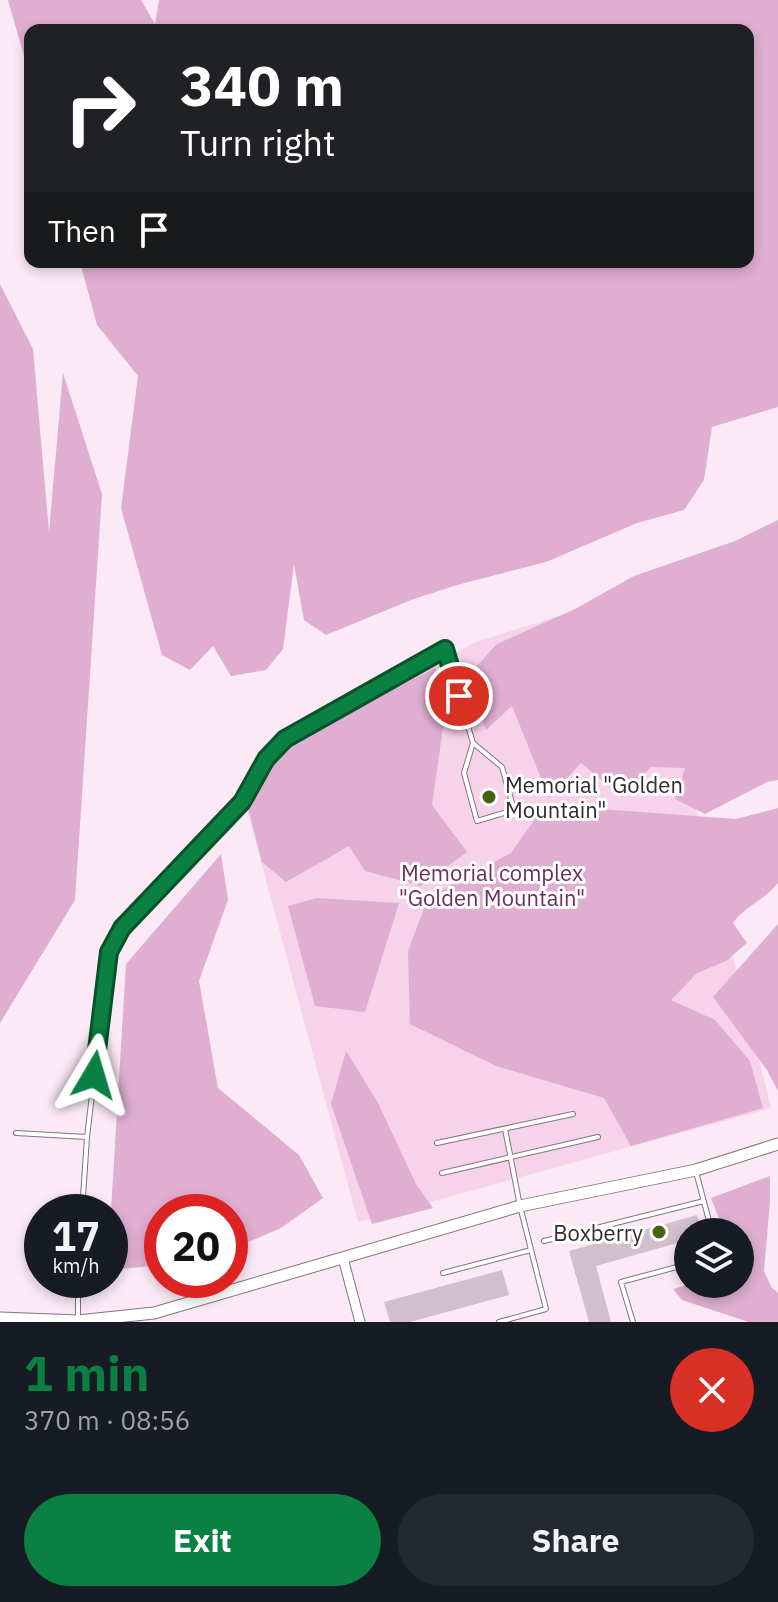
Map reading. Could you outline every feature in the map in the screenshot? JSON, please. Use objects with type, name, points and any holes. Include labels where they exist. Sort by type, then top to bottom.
[{"type":"street","points":[[0,1318],[78,1321],[154,1318],[520,1206],[696,1170],[778,1144]]},
{"type":"street","points":[[343,1258],[360,1322]]},
{"type":"lane","points":[[83,1194],[109,952],[122,928],[242,802],[266,759],[285,739],[445,649],[473,743],[464,773],[477,821],[514,810],[502,767],[473,743]]},
{"type":"lane","points":[[437,1143],[573,1114]]},
{"type":"lane","points":[[499,1322],[546,1309],[520,1206],[505,1129]]},
{"type":"lane","points":[[16,1133],[87,1137]]},
{"type":"lane","points":[[442,1173],[598,1137]]},
{"type":"lane","points":[[696,1170],[708,1218]]},
{"type":"lane","points":[[544,1241],[704,1201]]},
{"type":"lane","points":[[443,1273],[531,1250]]},
{"type":"lane","points":[[633,1322],[621,1282],[674,1268]]},
{"type":"lane","points":[[78,1298],[78,1321]]},
{"type":"green space","points":[[8,0],[141,0],[155,24],[24,24],[24,56]]},
{"type":"green space","points":[[159,0],[778,0],[778,407],[712,427],[704,480],[684,510],[637,523],[546,562],[411,600],[326,635],[304,620],[294,564],[283,649],[266,670],[231,676],[213,646],[190,670],[162,655],[121,508],[138,376],[97,325],[82,268],[754,268],[754,24],[155,24]]},
{"type":"green space","points":[[0,284],[33,349],[49,532],[63,373],[102,494],[75,900],[0,1023]]},
{"type":"green space","points":[[778,520],[778,780],[767,782],[705,814],[675,799],[685,768],[651,767],[622,797],[581,763],[549,798],[512,706],[486,730],[463,681],[497,644],[575,609],[634,576],[735,541]]},
{"type":"green space","name":"Memorial complex \"Golden Mountain\"","points":[[641,590],[771,1108],[358,1222],[245,802],[272,758],[313,727],[476,642]]},
{"type":"green space","points":[[435,668],[449,685],[432,805],[467,852],[421,886],[365,871],[349,846],[286,882],[262,862],[247,804],[268,764],[287,743]]},
{"type":"green space","points":[[545,805],[736,819],[778,808],[778,883],[733,923],[747,943],[726,961],[697,973],[671,1000],[715,1020],[750,1061],[763,1108],[631,1146],[604,1098],[496,1066],[410,1024],[408,951],[428,898],[511,853]]},
{"type":"green space","points":[[221,854],[228,900],[199,981],[218,1088],[299,1155],[323,1198],[281,1228],[248,1242],[248,1194],[144,1194],[144,1267],[128,1268],[128,1194],[112,1194],[126,964]]},
{"type":"green space","points":[[317,898],[399,903],[365,1012],[315,1006],[288,906]]},
{"type":"green space","points":[[778,924],[778,1091],[767,1070],[713,997]]},
{"type":"green space","points":[[346,1051],[377,1101],[416,1184],[433,1208],[372,1224],[331,1104]]},
{"type":"green space","points":[[770,1176],[764,1271],[778,1293],[778,1322],[749,1322],[680,1298],[754,1298],[754,1218],[719,1218],[711,1198]]},
{"type":"building","points":[[674,1221],[674,1244],[596,1266],[611,1322],[589,1322],[569,1251]]},
{"type":"building","points":[[502,1270],[509,1295],[410,1322],[390,1322],[384,1302]]},
{"type":"place","name":"Memorial \"Golden Mountain\"","points":[[489,797]]},
{"type":"place","name":"Boxberry","points":[[659,1232]]},
{"type":"route","points":[[94,1075],[109,952],[122,928],[242,802],[266,759],[285,739],[445,649],[459,696]]}]
